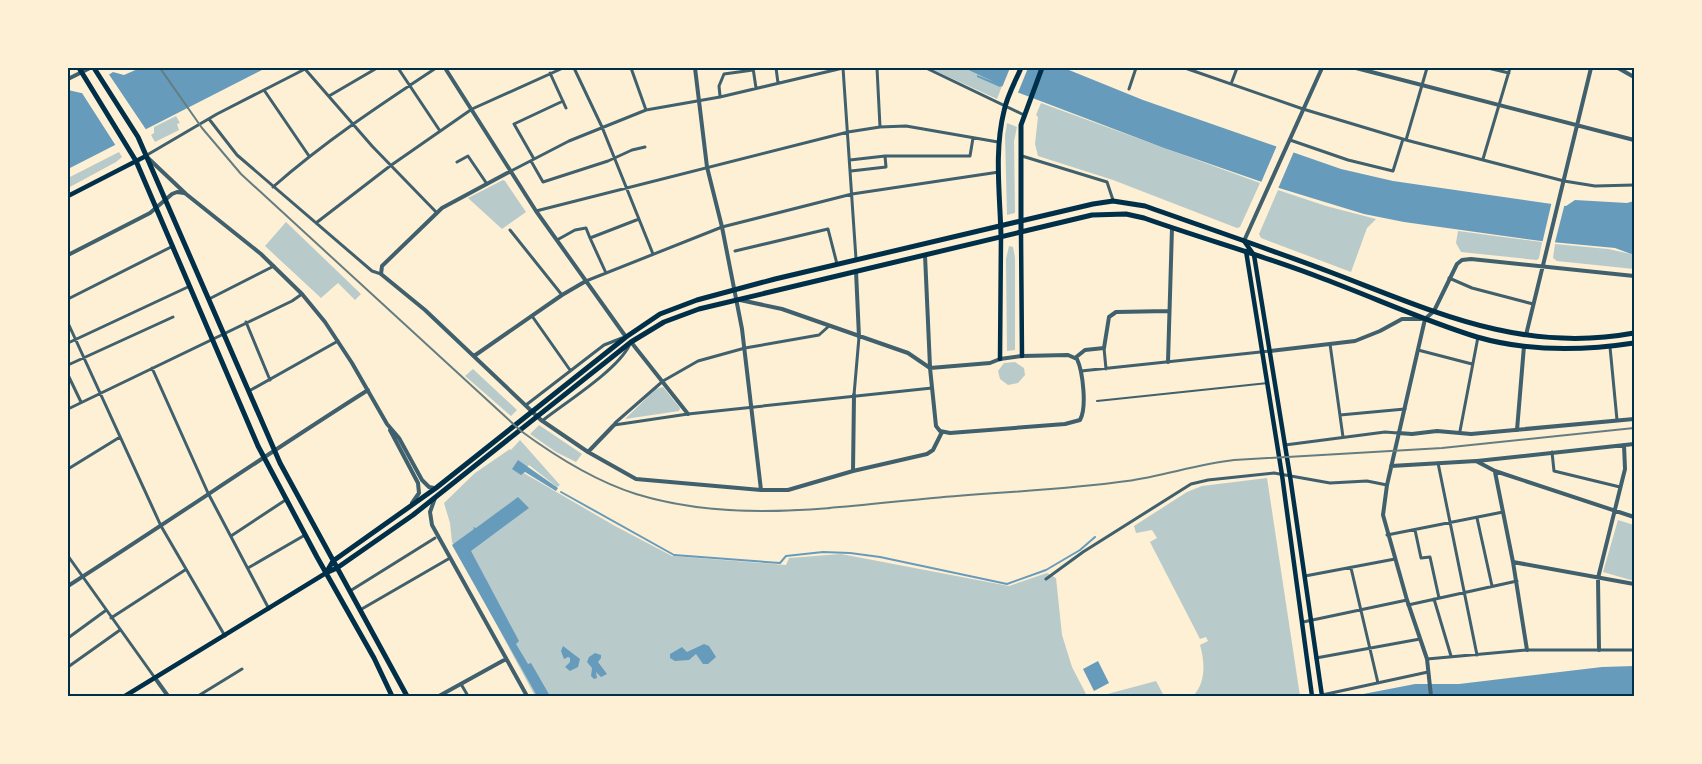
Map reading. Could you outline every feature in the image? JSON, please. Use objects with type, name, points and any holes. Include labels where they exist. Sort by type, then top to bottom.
[{"type":"highway","points":[[94,68],[138,137],[274,450],[407,696]]},
{"type":"highway","points":[[1001,236],[1000,142],[1005,107],[1021,68]]},
{"type":"highway","points":[[1021,232],[1021,125],[1042,68]]},
{"type":"highway","points":[[80,70],[136,161],[264,456],[374,658],[392,696]]},
{"type":"highway","points":[[327,573],[413,515],[436,492],[626,337],[651,319],[678,306],[856,259],[1113,201],[1145,206],[1484,327],[1526,336],[1588,339],[1635,333]]},
{"type":"highway","points":[[327,573],[333,561],[407,508],[436,492],[631,342],[656,326],[681,315],[737,300],[1092,215],[1126,214],[1144,218],[1323,278],[1425,319],[1478,337],[1524,346],[1570,350],[1635,344]]},
{"type":"main road","points":[[68,196],[146,156]]},
{"type":"main road","points":[[1021,232],[1022,356]]},
{"type":"main road","points":[[1000,359],[1001,236]]},
{"type":"main road","points":[[1244,241],[1282,475],[1312,696]]},
{"type":"main road","points":[[1244,241],[1254,255],[1290,476],[1322,696]]},
{"type":"main road","points":[[125,696],[327,573]]},
{"type":"street","points":[[68,80],[80,70],[90,68]]},
{"type":"street","points":[[407,508],[416,498],[419,489],[387,424],[338,341],[302,294],[274,266],[186,194],[146,156],[209,119],[306,68],[390,166],[437,213]]},
{"type":"street","points":[[329,96],[376,68]]},
{"type":"street","points":[[398,68],[440,131]]},
{"type":"street","points":[[273,187],[353,123],[436,68]]},
{"type":"street","points":[[445,68],[536,211],[626,337],[604,345],[527,406]]},
{"type":"street","points":[[315,223],[471,109],[563,68]]},
{"type":"street","points":[[574,68],[602,128],[653,254]]},
{"type":"street","points":[[631,68],[646,110]]},
{"type":"street","points":[[694,68],[707,167],[722,228],[745,348],[761,490]]},
{"type":"street","points":[[776,68],[778,83]]},
{"type":"street","points":[[381,274],[382,266],[445,206],[532,160],[602,128],[646,110],[720,97],[843,68],[856,259]]},
{"type":"street","points":[[877,68],[880,127]]},
{"type":"street","points":[[926,68],[1024,115]]},
{"type":"street","points":[[1129,89],[1136,68]]},
{"type":"street","points":[[1185,68],[1303,109],[1564,181],[1595,186],[1635,185]]},
{"type":"street","points":[[1231,84],[1237,68]]},
{"type":"street","points":[[1244,241],[1322,68]]},
{"type":"street","points":[[1356,68],[1635,140]]},
{"type":"street","points":[[1290,140],[1348,160],[1393,171],[1427,68]]},
{"type":"street","points":[[1488,68],[1509,73]]},
{"type":"street","points":[[1483,159],[1510,68]]},
{"type":"street","points":[[1526,336],[1591,68]]},
{"type":"street","points":[[1618,68],[1635,77]]},
{"type":"street","points":[[720,97],[719,86],[724,74],[753,69],[756,88]]},
{"type":"street","points":[[550,73],[566,108]]},
{"type":"street","points":[[264,90],[309,156]]},
{"type":"street","points":[[563,101],[513,122],[543,182],[645,147]]},
{"type":"street","points":[[209,119],[237,155],[372,271],[381,274],[425,310],[542,420],[588,452],[636,479],[761,490],[788,490],[853,471],[927,454],[933,450],[942,432]]},
{"type":"street","points":[[536,211],[848,132],[880,127],[906,126],[1000,142]]},
{"type":"street","points":[[849,160],[885,156],[970,156],[973,138]]},
{"type":"street","points":[[1021,155],[1107,182],[1113,201]]},
{"type":"street","points":[[457,162],[468,156],[487,184]]},
{"type":"street","points":[[850,171],[886,167],[885,156]]},
{"type":"street","points":[[474,356],[562,294],[585,281],[722,228],[852,194],[999,172]]},
{"type":"street","points":[[68,255],[156,208],[177,192],[186,194]]},
{"type":"street","points":[[590,238],[639,219]]},
{"type":"street","points":[[557,240],[570,232],[586,228],[606,273]]},
{"type":"street","points":[[1168,362],[1172,228]]},
{"type":"street","points":[[735,251],[828,229],[837,264]]},
{"type":"street","points":[[510,230],[562,294]]},
{"type":"street","points":[[68,299],[173,246]]},
{"type":"street","points":[[737,300],[782,309],[908,353],[930,368],[990,363],[1022,356],[1068,355],[1078,361],[1081,371],[1084,406],[1082,417],[1077,421],[983,431],[942,432],[936,426],[930,368],[926,255]]},
{"type":"street","points":[[1431,696],[1426,659],[1387,536],[1383,515],[1398,433],[1425,319],[1434,311],[1459,261],[1466,259],[1635,276]]},
{"type":"street","points":[[209,300],[274,266]]},
{"type":"street","points":[[853,471],[854,396],[859,337],[856,271]]},
{"type":"street","points":[[1449,278],[1472,288],[1533,304]]},
{"type":"street","points":[[68,343],[190,286]]},
{"type":"street","points":[[68,409],[302,294]]},
{"type":"street","points":[[1106,369],[1104,348],[1109,317],[1116,312],[1168,311]]},
{"type":"street","points":[[532,316],[570,370]]},
{"type":"street","points":[[68,365],[173,317]]},
{"type":"street","points":[[1081,371],[1355,341],[1402,319],[1425,319]]},
{"type":"street","points":[[246,322],[270,380]]},
{"type":"street","points":[[68,323],[161,526],[225,636]]},
{"type":"street","points":[[588,452],[663,381],[698,361],[745,348],[819,335],[830,326]]},
{"type":"street","points":[[1460,431],[1478,337]]},
{"type":"street","points":[[249,391],[338,341]]},
{"type":"street","points":[[542,420],[615,365],[625,354],[631,342],[688,414]]},
{"type":"street","points":[[1330,344],[1343,437]]},
{"type":"street","points":[[1517,430],[1524,346]]},
{"type":"street","points":[[1610,347],[1617,421]]},
{"type":"street","points":[[1075,358],[1085,350],[1104,348]]},
{"type":"street","points":[[1418,350],[1472,364]]},
{"type":"street","points":[[152,368],[208,493],[269,609]]},
{"type":"street","points":[[68,375],[81,402]]},
{"type":"street","points":[[1097,401],[1268,383]]},
{"type":"street","points":[[614,425],[688,414],[932,388]]},
{"type":"street","points":[[68,586],[368,390]]},
{"type":"street","points":[[1340,415],[1405,409]]},
{"type":"street","points":[[1285,445],[1385,432],[1460,431],[1471,434],[1635,419]]},
{"type":"street","points":[[387,424],[399,438],[422,480],[436,492],[430,520],[527,696]]},
{"type":"street","points":[[68,469],[120,437]]},
{"type":"street","points":[[1391,466],[1476,461],[1635,444]]},
{"type":"street","points":[[1599,650],[1598,578],[1626,462],[1624,445]]},
{"type":"street","points":[[1552,452],[1554,471],[1620,487]]},
{"type":"street","points":[[1476,461],[1495,471],[1615,511],[1634,516],[1635,511]]},
{"type":"street","points":[[1438,463],[1477,654]]},
{"type":"street","points":[[1495,471],[1527,651]]},
{"type":"street","points":[[1046,579],[1083,552],[1191,484],[1274,473],[1330,483],[1367,481],[1387,485]]},
{"type":"street","points":[[231,536],[287,499]]},
{"type":"street","points":[[1387,536],[1503,512]]},
{"type":"street","points":[[1477,517],[1492,586]]},
{"type":"street","points":[[1415,530],[1421,558],[1430,557],[1436,599],[1450,656]]},
{"type":"street","points":[[248,568],[305,535]]},
{"type":"street","points":[[349,591],[435,538]]},
{"type":"street","points":[[68,556],[105,611],[168,696]]},
{"type":"street","points":[[360,610],[450,558]]},
{"type":"street","points":[[1305,576],[1395,560]]},
{"type":"street","points":[[1513,562],[1635,584]]},
{"type":"street","points":[[1351,568],[1378,683]]},
{"type":"street","points":[[111,618],[186,569]]},
{"type":"street","points":[[1302,622],[1436,599],[1516,581]]},
{"type":"street","points":[[68,638],[105,611]]},
{"type":"street","points":[[68,667],[120,630]]},
{"type":"street","points":[[1316,658],[1420,639]]},
{"type":"street","points":[[1426,659],[1527,651],[1635,650]]},
{"type":"street","points":[[439,696],[506,659]]},
{"type":"street","points":[[198,696],[242,669]]},
{"type":"street","points":[[1322,696],[1428,672]]},
{"type":"street","points":[[461,684],[468,696]]},
{"type":"shaded area","points":[[929,68],[964,68],[1002,86],[997,99]]},
{"type":"shaded area","points":[[1041,103],[1260,183],[1240,227],[1237,228],[1113,180],[1038,156],[1035,144],[1038,117],[1036,115]]},
{"type":"shaded area","points":[[176,116],[180,123],[177,124],[179,130],[155,142],[151,135],[154,133],[154,127]]},
{"type":"shaded area","points":[[1007,123],[1017,127],[1014,141],[1015,213],[1007,215],[1005,136]]},
{"type":"shaded area","points":[[119,152],[122,157],[116,162],[68,188],[68,178]]},
{"type":"shaded area","points":[[503,180],[526,212],[502,229],[468,198]]},
{"type":"shaded area","points":[[1278,190],[1376,219],[1367,228],[1351,272],[1261,238],[1259,234]]},
{"type":"shaded area","points":[[286,222],[361,294],[355,300],[338,283],[321,298],[265,246]]},
{"type":"shaded area","points":[[1458,231],[1542,242],[1539,258],[1537,260],[1461,252],[1456,243]]},
{"type":"shaded area","points":[[1555,244],[1608,249],[1631,254],[1634,256],[1634,269],[1557,261],[1553,258]]},
{"type":"shaded area","points":[[1009,246],[1013,247],[1015,258],[1015,350],[1007,351],[1006,259]]},
{"type":"shaded area","points":[[1015,362],[1024,368],[1025,375],[1018,383],[1008,385],[1000,379],[998,371],[1004,363]]},
{"type":"shaded area","points":[[473,369],[517,410],[511,416],[465,376]]},
{"type":"shaded area","points":[[663,387],[680,408],[679,411],[625,419],[656,389]]},
{"type":"shaded area","points":[[539,425],[582,454],[576,462],[556,452],[530,434]]},
{"type":"shaded area","points":[[520,440],[560,485],[557,487],[529,465],[522,472],[672,556],[786,565],[789,558],[841,554],[1009,586],[1047,573],[1056,578],[1062,635],[1072,667],[1087,696],[535,696],[452,542],[450,523],[444,503],[475,473],[511,450]]},
{"type":"shaded area","points":[[1267,478],[1300,696],[1193,696],[1200,685],[1203,672],[1200,645],[1208,641],[1206,637],[1200,639],[1150,542],[1157,538],[1152,530],[1136,533],[1134,526],[1187,492],[1202,486]]},
{"type":"shaded area","points":[[1618,520],[1634,525],[1634,581],[1603,572]]},
{"type":"shaded area","points":[[1156,681],[1164,696],[1100,696]]},
{"type":"water","points":[[140,68],[266,68],[68,169],[68,90],[81,93],[113,72],[124,75]]},
{"type":"water","points":[[964,68],[1064,68],[1143,100],[1341,169],[1393,181],[1566,206],[1575,200],[1627,203],[1634,201],[1634,255],[1615,248],[1541,241],[1404,222],[1364,214],[1279,188],[1164,148],[1000,87],[977,77],[977,75],[994,82]]},
{"type":"water","points":[[518,460],[558,488],[556,491],[525,472],[521,475],[512,469]]},
{"type":"water","points":[[518,497],[529,508],[471,551],[519,641],[516,644],[528,664],[531,663],[550,696],[537,696],[452,545],[474,529],[473,527],[476,528]]},
{"type":"water","points":[[704,644],[709,646],[716,657],[708,664],[703,664],[696,654],[689,660],[675,661],[670,658],[670,654],[682,647],[687,652]]},
{"type":"water","points":[[563,646],[580,659],[578,667],[570,671],[565,667],[570,662],[570,658],[564,659],[561,651]]},
{"type":"water","points":[[595,653],[601,655],[598,662],[607,674],[601,677],[596,672],[597,678],[594,679],[591,676],[592,668],[587,662],[589,657]]},
{"type":"water","points":[[1098,661],[1109,683],[1094,691],[1083,669]]},
{"type":"water","points":[[1634,666],[1634,696],[1353,696],[1415,684],[1459,684],[1602,667]]},
{"type":"pier","points":[[1010,68],[1028,68],[1017,95],[1001,90]]},
{"type":"pier","points":[[108,73],[147,131],[116,146],[82,93],[75,90],[80,90]]},
{"type":"pier","points":[[1278,143],[1295,149],[1277,191],[1260,185]]},
{"type":"pier","points":[[1552,201],[1565,203],[1554,246],[1542,244]]},
{"type":"waterway","points":[[561,492],[674,555],[780,563],[786,556],[823,552],[850,553],[880,557],[1007,584],[1046,570],[1080,550],[1095,537]]},
{"type":"railway","points":[[160,68],[202,128],[241,174],[521,431],[591,475],[636,494],[710,509],[747,511],[822,509],[1103,484],[1234,460],[1442,448],[1634,428]]}]
